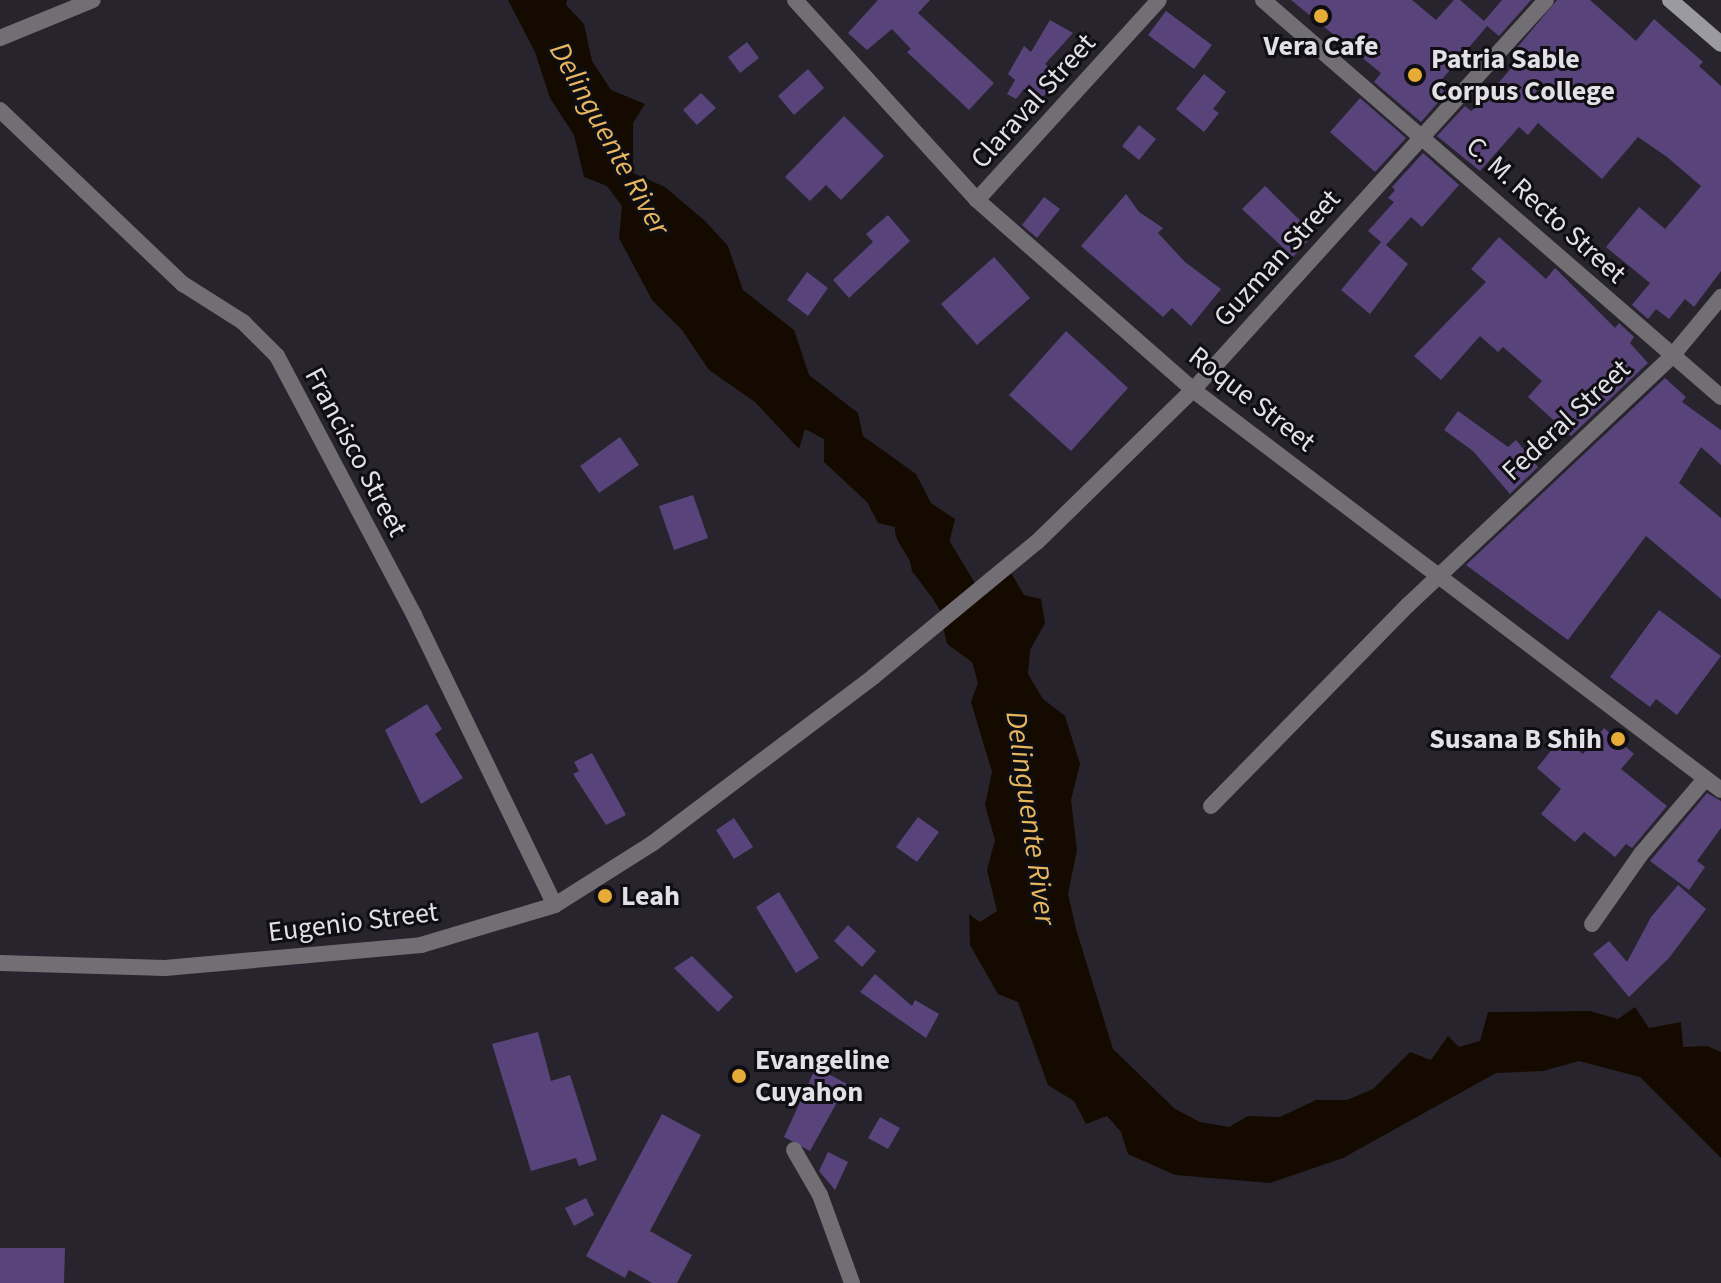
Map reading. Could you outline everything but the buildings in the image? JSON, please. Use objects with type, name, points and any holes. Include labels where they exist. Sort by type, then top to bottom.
[{"type":"main road","points":[[1670,0],[1721,44]]},
{"type":"street","points":[[0,38],[93,0]]},
{"type":"street","name":"Roque Street","points":[[795,0],[977,200],[1193,390],[1440,574],[1721,790]]},
{"type":"street","name":"Claraval Street","points":[[977,200],[1159,0]]},
{"type":"street","name":"C. M. Recto Street","points":[[1263,0],[1424,136],[1721,397]]},
{"type":"street","name":"Guzman Street","points":[[873,677],[1037,542],[1193,390],[1546,0]]},
{"type":"street","name":"Francisco Street","points":[[0,110],[183,284],[243,322],[277,356],[414,615],[555,905]]},
{"type":"street","name":"Federal Street","points":[[1211,806],[1440,574],[1672,356],[1721,297]]},
{"type":"street","name":"Eugenio Street","points":[[0,963],[165,968],[421,945],[555,905],[653,843],[873,677]]},
{"type":"street","points":[[1592,924],[1641,854],[1705,779]]},
{"type":"street","points":[[794,1150],[820,1195],[852,1283]]},
{"type":"water","points":[[508,0],[567,0],[566,5],[584,24],[592,61],[611,90],[645,104],[633,123],[633,173],[665,187],[705,221],[728,246],[743,290],[794,330],[809,375],[858,413],[863,436],[916,474],[931,503],[955,519],[947,551],[958,572],[930,595],[912,571],[903,529],[878,523],[867,502],[824,462],[824,439],[805,429],[799,449],[755,402],[709,370],[682,330],[652,300],[619,238],[622,206],[607,186],[584,177],[574,135],[550,98],[535,52]]},
{"type":"water","points":[[1011,573],[1024,595],[1041,599],[1045,623],[1030,650],[1028,674],[1043,699],[1065,716],[1080,764],[1071,800],[1077,850],[1068,894],[1076,929],[1113,1049],[1175,1109],[1200,1122],[1229,1127],[1248,1116],[1280,1117],[1316,1100],[1347,1100],[1373,1089],[1410,1052],[1431,1060],[1448,1036],[1459,1047],[1480,1041],[1488,1012],[1590,1011],[1618,1019],[1635,1007],[1649,1028],[1681,1022],[1683,1047],[1707,1046],[1721,1052],[1721,1158],[1640,1077],[1579,1061],[1543,1071],[1496,1073],[1343,1158],[1270,1183],[1175,1175],[1128,1154],[1121,1132],[1107,1116],[1086,1124],[1074,1101],[1048,1085],[1018,1002],[998,994],[970,945],[969,914],[980,922],[997,911],[987,870],[995,840],[985,805],[992,772],[971,702],[978,683],[972,662],[947,644],[940,613]]},
{"type":"waterway","name":"Delinguente River","points":[[917,530],[989,649]]},
{"type":"place","name":"Vera Cafe","points":[[1321,16]]},
{"type":"place","name":"Patria Sable Corpus College","points":[[1415,75]]},
{"type":"place","name":"Susana B Shih","points":[[1618,739]]},
{"type":"place","name":"Leah","points":[[605,896]]},
{"type":"place","name":"Evangeline Cuyahon","points":[[739,1076]]}]
